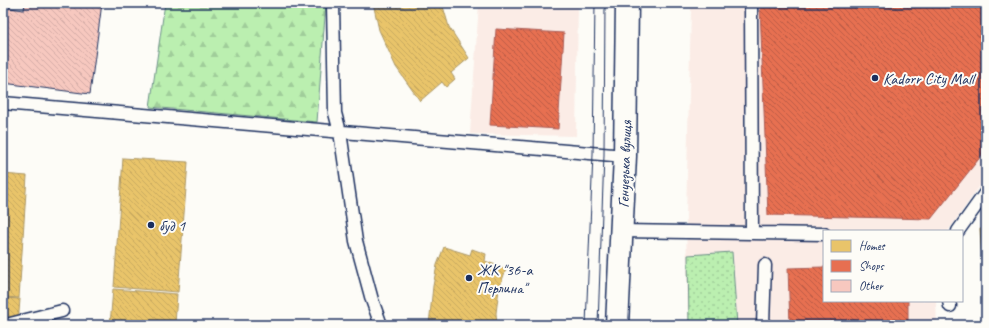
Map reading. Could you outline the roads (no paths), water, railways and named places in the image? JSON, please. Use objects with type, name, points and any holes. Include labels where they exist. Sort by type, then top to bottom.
[{"type":"main road","name":"Генуезька вулиця","points":[[617,325],[625,156],[627,3]]},
{"type":"lane","points":[[333,3],[335,113],[340,132],[356,241],[372,300],[381,325]]},
{"type":"lane","points":[[751,3],[752,233]]},
{"type":"lane","points":[[3,103],[625,156]]},
{"type":"lane","points":[[959,230],[986,192]]},
{"type":"lane","points":[[622,231],[823,234]]},
{"type":"lane","points":[[763,325],[765,265]]},
{"type":"lane","points":[[6,325],[62,311]]},
{"type":"tram line","points":[[586,325],[593,154],[595,3]]},
{"type":"tram line","points":[[598,325],[604,155],[605,3]]},
{"type":"place","name":"Kadorr City Mall","points":[[875,78]]},
{"type":"place","name":"буд 1","points":[[151,225]]},
{"type":"place","name":"ЖК \"36-а Перлина\"","points":[[469,278]]}]
